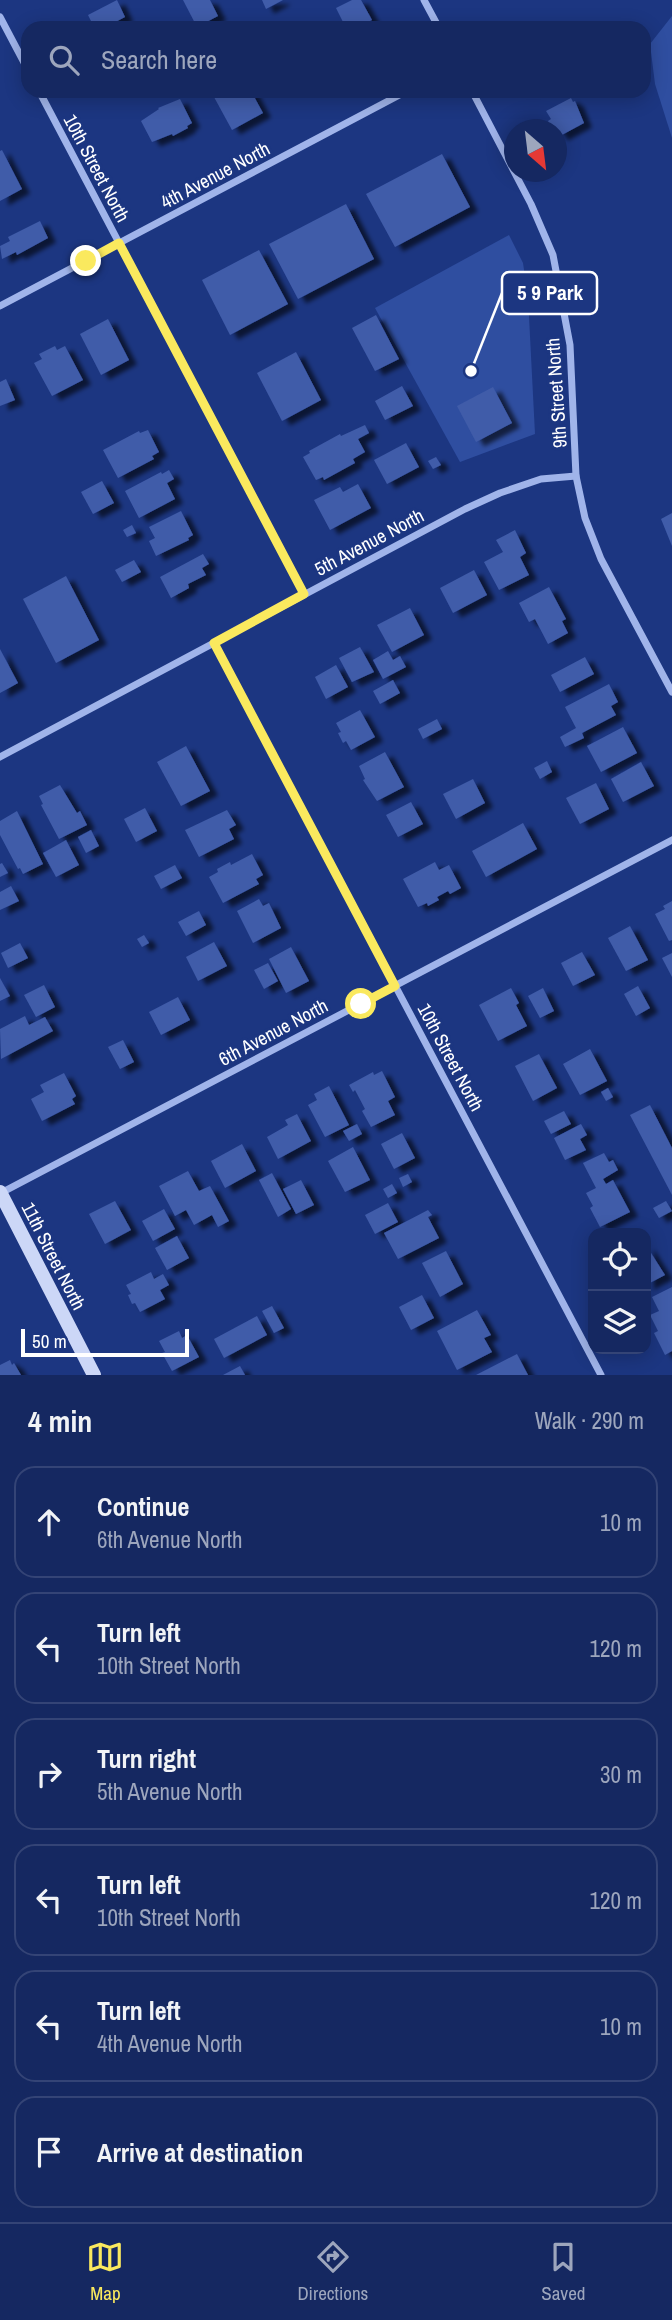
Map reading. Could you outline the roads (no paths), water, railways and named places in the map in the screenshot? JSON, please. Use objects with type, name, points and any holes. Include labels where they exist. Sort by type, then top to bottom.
[{"type":"street","points":[[424,0],[435,21]]},
{"type":"street","points":[[0,17],[21,57]]},
{"type":"street","name":"10th Street North","points":[[43,98],[304,594]]},
{"type":"street","name":"4th Avenue North","points":[[0,306],[394,98]]},
{"type":"street","name":"9th Street North","points":[[476,98],[531,204],[554,255],[570,345],[576,476],[585,518],[601,559],[672,692]]},
{"type":"street","name":"5th Avenue North","points":[[0,757],[465,509],[541,479],[576,476]]},
{"type":"street","name":"10th Street North","points":[[214,643],[601,1375]]},
{"type":"street","name":"6th Avenue North","points":[[0,1193],[672,840]]},
{"type":"street","name":"11th Street North","points":[[0,1193],[94,1375]]},
{"type":"place","name":"5 9 Park","points":[[471,371]]}]
